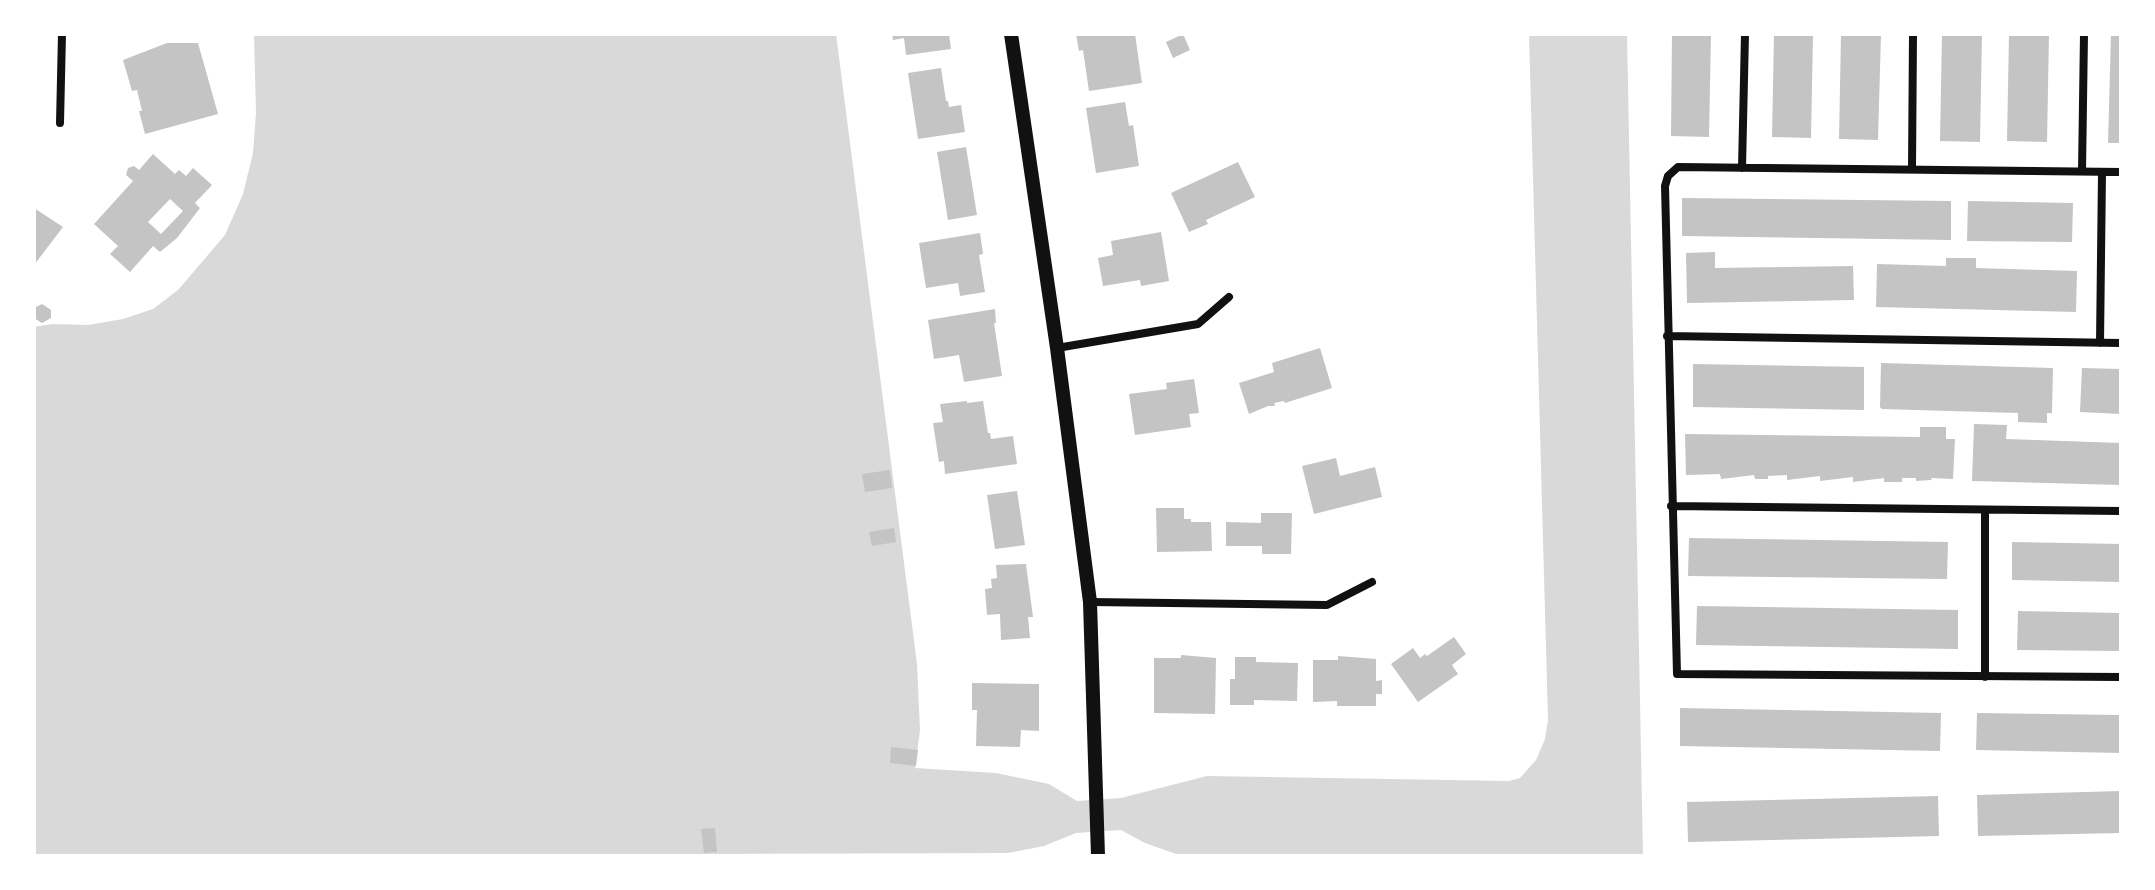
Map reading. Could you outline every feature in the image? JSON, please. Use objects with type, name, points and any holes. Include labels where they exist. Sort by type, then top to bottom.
[{"type":"street","points":[[60,123],[62,34]]},
{"type":"street","points":[[1011,34],[1090,602],[1098,848]]},
{"type":"street","points":[[1742,168],[1745,34]]},
{"type":"street","points":[[1912,168],[1913,34]]},
{"type":"street","points":[[2082,171],[2084,34]]},
{"type":"street","points":[[2121,172],[1678,167],[1668,176],[1665,186],[1677,674],[2121,677]]},
{"type":"street","points":[[2100,343],[2102,172]]},
{"type":"street","points":[[1057,348],[1198,324],[1229,297]]},
{"type":"street","points":[[1667,336],[2121,343]]},
{"type":"street","points":[[1671,506],[2121,511]]},
{"type":"street","points":[[1985,511],[1985,677]]},
{"type":"street","points":[[1090,602],[1327,605],[1372,582]]},
{"type":"shaded area","points":[[254,34],[836,34],[917,664],[920,730],[915,768],[996,773],[1049,784],[1077,801],[1121,798],[1207,776],[1509,781],[1520,778],[1536,760],[1545,739],[1548,720],[1529,34],[1627,34],[1643,856],[1189,856],[1145,843],[1121,830],[1076,833],[1044,846],[1008,853],[34,856],[34,327],[88,325],[123,319],[153,309],[178,290],[225,235],[243,194],[253,153],[256,113]]},
{"type":"building","points":[[892,34],[949,34],[951,49],[906,55],[904,38],[893,40]]},
{"type":"building","points":[[1076,34],[1135,34],[1142,83],[1089,91],[1083,50],[1079,51]]},
{"type":"building","points":[[1183,34],[1190,50],[1173,58],[1166,42]]},
{"type":"building","points":[[1672,34],[1711,34],[1709,137],[1671,136]]},
{"type":"building","points":[[1774,34],[1813,34],[1811,138],[1772,137]]},
{"type":"building","points":[[1841,34],[1881,34],[1878,140],[1839,139]]},
{"type":"building","points":[[1942,34],[1982,34],[1980,142],[1940,141]]},
{"type":"building","points":[[2009,34],[2049,34],[2047,142],[2007,141]]},
{"type":"building","points":[[2111,34],[2121,34],[2121,143],[2108,143]]},
{"type":"building","points":[[167,43],[198,43],[218,114],[145,134],[137,90],[132,91],[123,60]]},
{"type":"building","points":[[941,68],[946,101],[949,107],[961,105],[965,132],[918,139],[908,73]]},
{"type":"building","points":[[1125,102],[1129,126],[1133,125],[1139,166],[1096,173],[1086,108]]},
{"type":"building","points":[[966,147],[977,215],[948,220],[937,152]]},
{"type":"building","points":[[153,154],[175,174],[179,170],[186,176],[193,168],[212,185],[195,203],[200,208],[177,238],[160,252],[153,246],[130,272],[110,254],[118,246],[94,224],[133,181],[126,175],[128,168],[134,166],[139,170]],"holes":[[[170,199],[183,211],[161,234],[148,222]]]},
{"type":"building","points":[[1238,162],[1255,197],[1206,220],[1208,224],[1189,232],[1171,193]]},
{"type":"building","points":[[1682,198],[1951,201],[1951,240],[1682,236]]},
{"type":"building","points":[[1968,201],[2073,203],[2072,242],[1967,241]]},
{"type":"building","points":[[34,208],[63,227],[34,265]]},
{"type":"building","points":[[1161,232],[1169,281],[1141,286],[1140,280],[1103,286],[1098,258],[1113,255],[1111,241]]},
{"type":"building","points":[[980,233],[983,254],[979,255],[985,292],[960,296],[958,283],[926,288],[919,243]]},
{"type":"building","points":[[1715,252],[1715,268],[1853,266],[1854,300],[1687,303],[1686,253]]},
{"type":"building","points":[[1946,258],[1976,258],[1976,268],[2077,271],[2076,312],[1876,307],[1877,264],[1946,266]]},
{"type":"building","points":[[42,304],[51,310],[51,318],[42,323],[34,318],[34,308]]},
{"type":"building","points":[[995,309],[994,323],[1002,376],[964,382],[959,355],[934,359],[928,320]]},
{"type":"building","points":[[1320,348],[1332,388],[1285,403],[1274,403],[1275,406],[1249,414],[1239,383],[1274,372],[1272,363]]},
{"type":"building","points":[[1881,363],[2053,368],[2052,413],[2047,413],[2047,423],[2018,422],[2018,413],[1882,409]]},
{"type":"building","points":[[1693,364],[1864,367],[1864,410],[1693,407]]},
{"type":"building","points":[[2082,368],[2121,369],[2121,414],[2080,412]]},
{"type":"building","points":[[1194,379],[1199,413],[1189,414],[1191,427],[1135,435],[1129,394],[1167,389],[1166,383]]},
{"type":"building","points":[[983,401],[991,439],[1013,436],[1017,464],[945,474],[944,461],[939,462],[933,423],[943,422],[940,404]]},
{"type":"building","points":[[1974,424],[2007,425],[2006,439],[2121,443],[2121,485],[1972,481]]},
{"type":"building","points":[[1920,427],[1946,427],[1946,439],[1955,439],[1953,479],[1916,481],[1916,478],[1902,478],[1902,482],[1884,482],[1884,478],[1853,482],[1853,477],[1820,481],[1820,476],[1787,480],[1787,475],[1768,476],[1768,479],[1755,479],[1754,475],[1721,479],[1720,474],[1686,475],[1685,434],[1920,437]]},
{"type":"building","points":[[1336,458],[1340,476],[1375,467],[1382,497],[1314,514],[1302,466]]},
{"type":"building","points":[[890,470],[892,488],[865,492],[862,474]]},
{"type":"building","points":[[1017,491],[1025,545],[995,549],[987,495]]},
{"type":"building","points":[[1156,508],[1184,508],[1184,519],[1211,522],[1212,551],[1157,552]]},
{"type":"building","points":[[1261,513],[1292,513],[1291,554],[1262,554],[1262,546],[1226,546],[1226,522],[1261,523]]},
{"type":"building","points":[[894,528],[896,542],[872,546],[869,532]]},
{"type":"building","points":[[1689,538],[1948,542],[1947,579],[1688,576]]},
{"type":"building","points":[[2012,542],[2121,544],[2121,582],[2012,580]]},
{"type":"building","points":[[1026,564],[1033,617],[1028,617],[1030,638],[1001,640],[1000,614],[987,615],[985,589],[992,588],[991,579],[997,578],[996,565]]},
{"type":"building","points":[[1697,606],[1958,610],[1958,649],[1696,645]]},
{"type":"building","points":[[2018,611],[2121,613],[2121,651],[2017,650]]},
{"type":"building","points":[[1454,637],[1466,654],[1452,665],[1458,674],[1418,702],[1391,664],[1413,648],[1420,658],[1425,654],[1427,656]]},
{"type":"building","points":[[1181,655],[1216,658],[1215,714],[1154,713],[1154,658],[1181,658]]},
{"type":"building","points":[[1338,656],[1376,659],[1376,681],[1382,680],[1382,694],[1376,694],[1376,706],[1337,706],[1337,701],[1313,702],[1313,660],[1338,660]]},
{"type":"building","points":[[1235,657],[1256,657],[1256,662],[1298,663],[1297,701],[1254,700],[1254,705],[1230,705],[1230,679],[1235,679]]},
{"type":"building","points":[[972,683],[1039,684],[1039,731],[1021,730],[1020,747],[976,746],[977,710],[972,710]]},
{"type":"building","points":[[1680,708],[1941,713],[1940,751],[1680,746]]},
{"type":"building","points":[[1977,713],[2121,715],[2121,753],[1976,750]]},
{"type":"building","points":[[891,747],[918,750],[916,766],[890,763]]},
{"type":"building","points":[[2121,791],[2121,833],[1978,836],[1977,795]]},
{"type":"building","points":[[1938,796],[1939,836],[1688,842],[1687,802]]},
{"type":"building","points":[[715,828],[717,852],[704,853],[701,829]]}]
